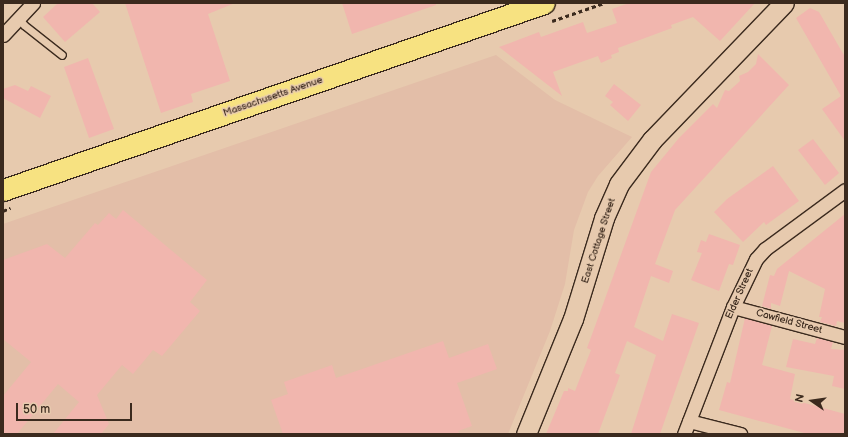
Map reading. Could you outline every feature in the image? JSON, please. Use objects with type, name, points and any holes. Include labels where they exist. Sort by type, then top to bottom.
[{"type":"main road","name":"Massachusetts Avenue","points":[[3,190],[544,3]]},
{"type":"street","points":[[3,35],[18,17],[33,3]]},
{"type":"street","name":"East Cottage Street","points":[[526,434],[572,319],[604,218],[619,184],[652,140],[784,4]]},
{"type":"street","name":"Elder Street","points":[[684,434],[733,307],[760,254],[845,190]]},
{"type":"street","name":"Cawfield Street","points":[[733,307],[845,337]]},
{"type":"street","points":[[689,421],[740,434]]},
{"type":"lane","points":[[18,17],[24,25],[62,55]]},
{"type":"shaded area","points":[[496,55],[555,100],[632,137],[598,176],[588,192],[574,230],[565,284],[550,331],[508,434],[3,434],[3,224]]},
{"type":"building","points":[[58,3],[92,3],[100,12],[65,42],[43,17]]},
{"type":"building","points":[[125,3],[235,3],[208,14],[230,81],[191,94],[193,102],[161,113]]},
{"type":"building","points":[[342,3],[436,3],[436,5],[352,34]]},
{"type":"building","points":[[629,3],[755,3],[720,41],[693,17],[671,25],[672,28],[618,48],[619,52],[611,55],[612,58],[601,63],[598,56],[553,72],[562,96],[499,47],[539,32],[541,37],[583,22],[587,33],[617,23],[612,9]]},
{"type":"building","points":[[810,8],[819,12],[845,57],[845,141],[822,109],[841,96],[796,18]]},
{"type":"building","points":[[758,54],[789,85],[675,210],[655,264],[673,271],[669,283],[651,276],[634,327],[663,341],[672,314],[699,323],[660,434],[631,434],[656,355],[627,341],[615,373],[620,375],[598,434],[546,434],[564,391],[568,391],[568,388],[575,391],[591,350],[587,348],[651,172],[679,138],[713,104],[717,108],[725,90],[729,91],[740,81],[739,76],[748,72],[756,64]]},
{"type":"building","points":[[88,58],[114,129],[89,138],[64,67]]},
{"type":"building","points":[[614,84],[641,105],[628,121],[610,105],[613,102],[605,96]]},
{"type":"building","points":[[15,85],[28,91],[31,86],[51,96],[40,118],[3,98],[3,89]]},
{"type":"building","points":[[813,139],[839,173],[825,185],[798,150]]},
{"type":"building","points":[[773,166],[799,201],[766,225],[764,222],[743,242],[714,212],[727,199]]},
{"type":"building","points":[[123,210],[207,280],[190,302],[200,311],[162,356],[153,350],[133,374],[122,365],[97,395],[109,424],[101,434],[53,434],[79,402],[58,384],[17,434],[3,434],[3,396],[31,362],[3,339],[3,260],[47,244],[65,258],[95,223],[98,225],[109,213],[116,219]]},
{"type":"building","points":[[845,214],[845,323],[837,321],[836,326],[820,322],[822,317],[819,317],[825,289],[789,271],[780,306],[771,303],[771,309],[762,306],[770,275],[774,276],[777,269]]},
{"type":"building","points":[[709,234],[740,245],[733,265],[729,264],[719,291],[691,280],[702,253],[697,252],[701,240],[706,242]]},
{"type":"building","points":[[745,318],[772,326],[762,365],[795,374],[790,399],[845,414],[845,434],[808,434],[719,410],[727,382],[730,383]]},
{"type":"building","points":[[817,338],[833,342],[831,349],[845,350],[845,389],[832,386],[834,376],[786,367],[793,339],[815,344]]},
{"type":"building","points":[[443,341],[449,358],[488,344],[497,369],[457,383],[472,426],[458,431],[460,434],[283,434],[271,400],[288,394],[284,382],[332,365],[336,378]]}]
